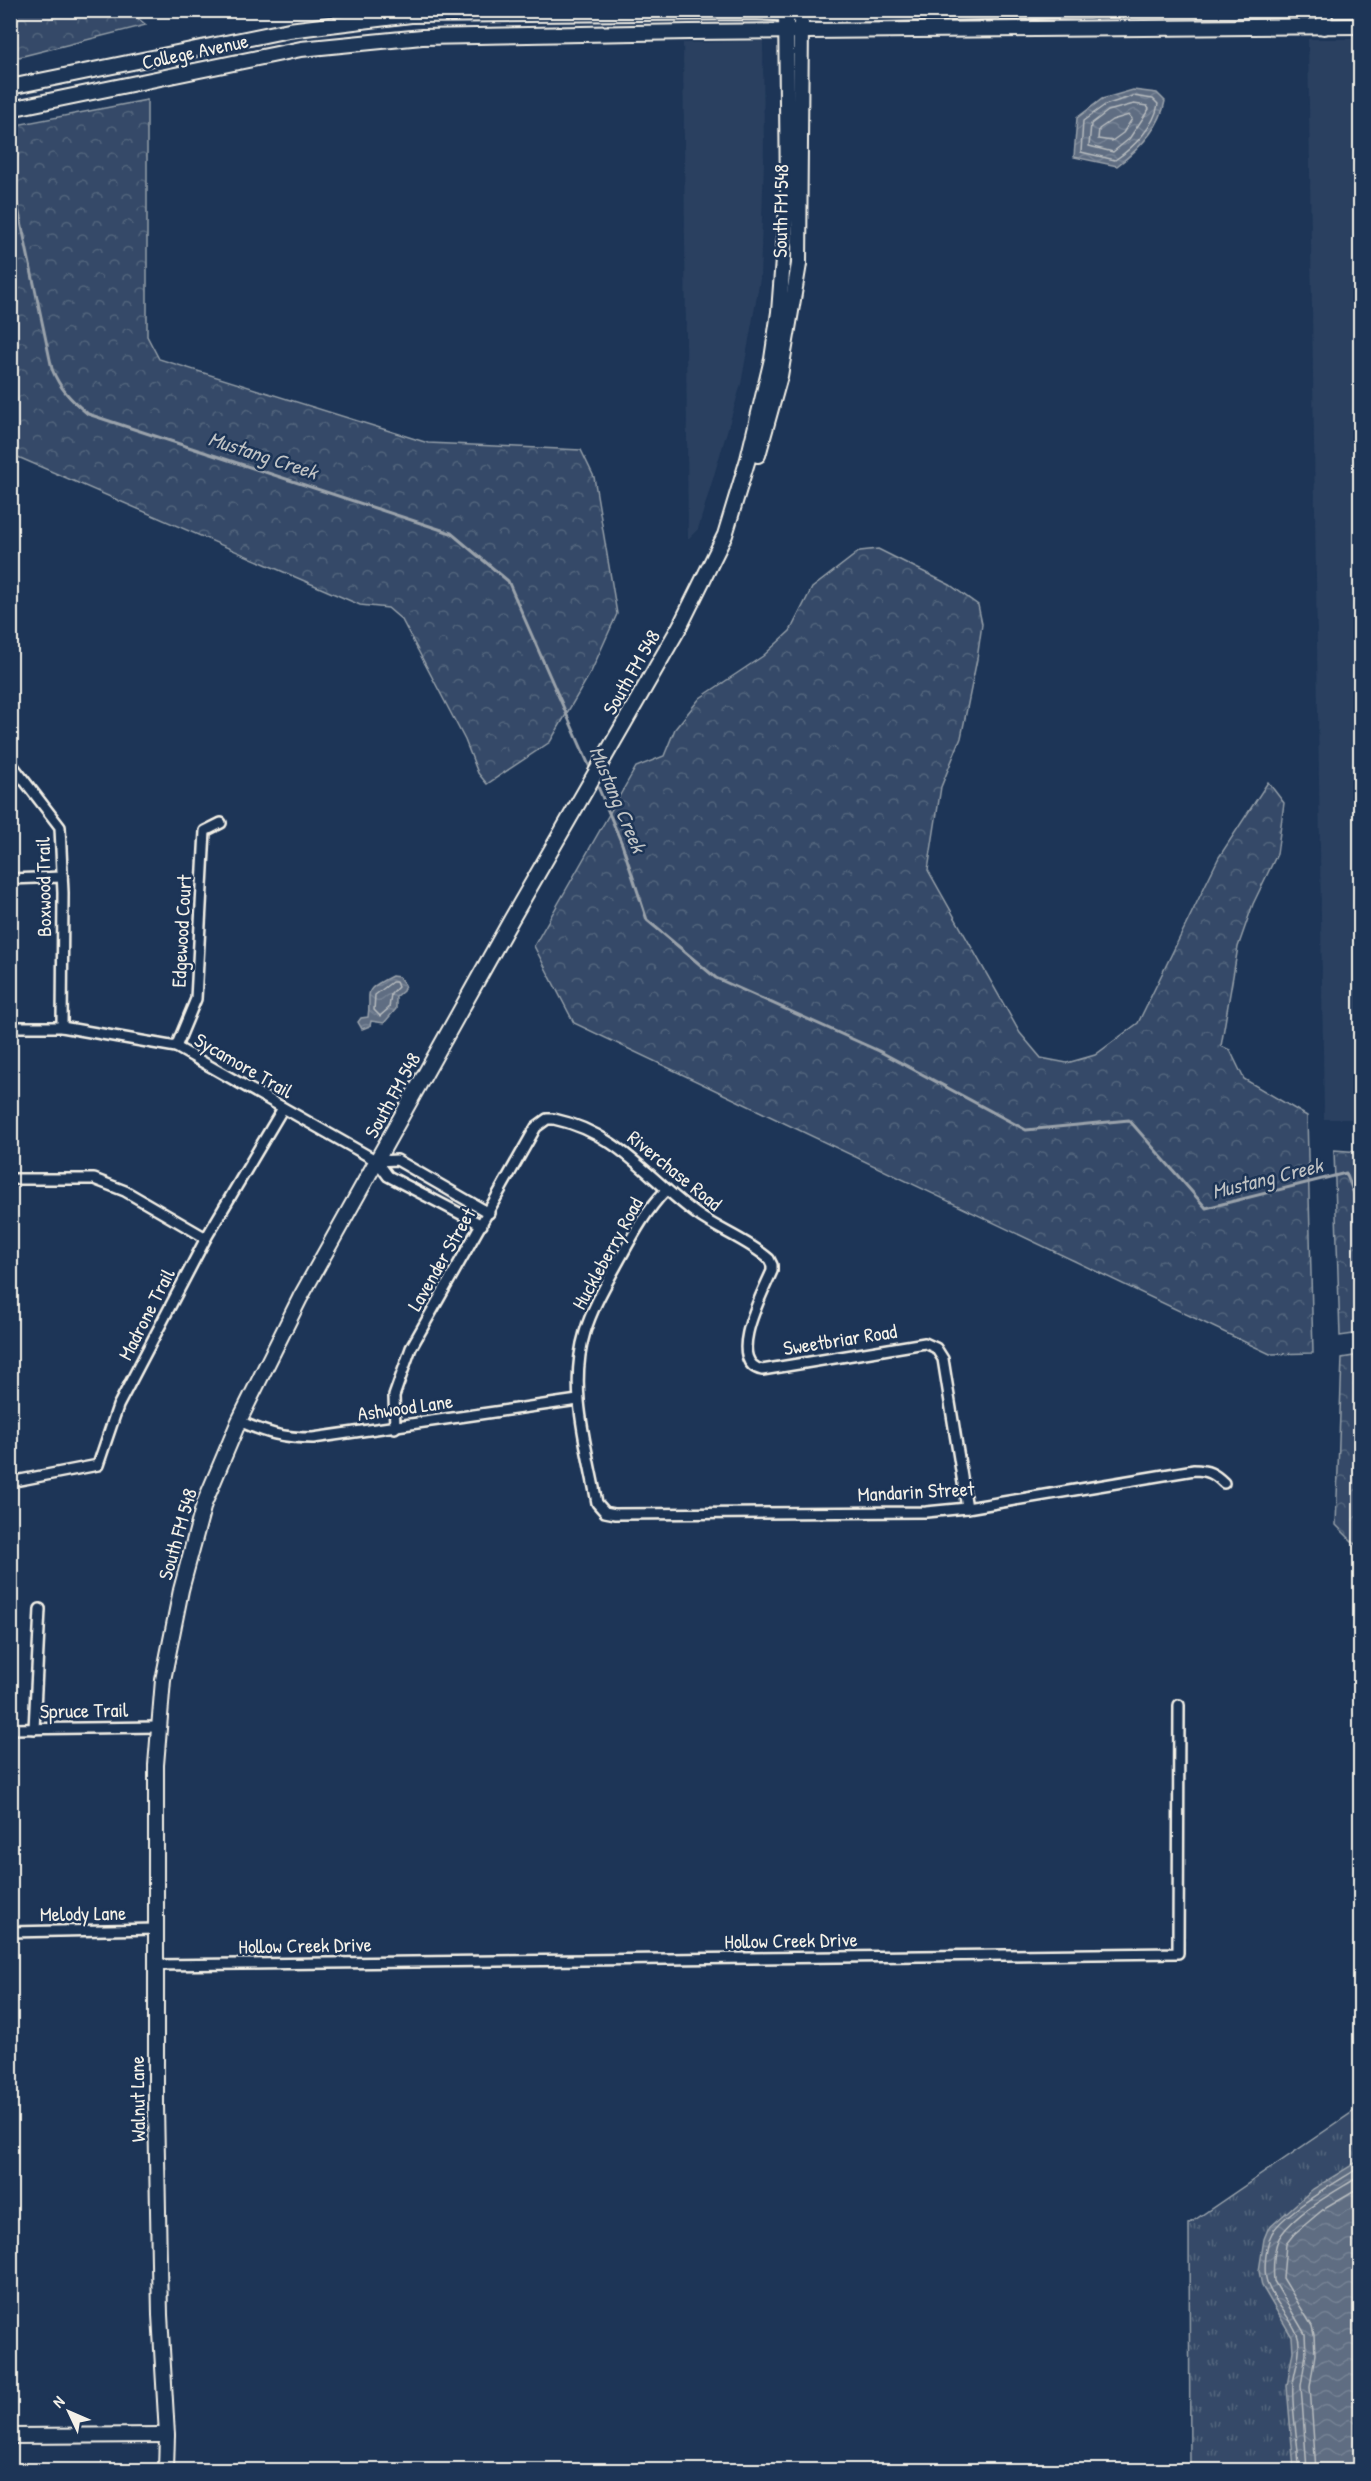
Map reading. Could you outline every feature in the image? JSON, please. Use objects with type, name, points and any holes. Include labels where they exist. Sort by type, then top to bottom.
[{"type":"main road","name":"College Avenue","points":[[10,87],[289,30],[411,15],[1089,10]]},
{"type":"main road","points":[[1324,27],[1325,10]]},
{"type":"main road","name":"South FM 548","points":[[159,1727],[163,1680],[184,1579],[204,1504],[238,1421],[300,1298],[698,591],[734,511],[772,358],[779,312],[788,194],[786,12]]},
{"type":"main road","name":"South FM 548","points":[[734,511],[743,502],[772,405],[790,321],[799,264],[801,12]]},
{"type":"main road","name":"College Avenue","points":[[10,109],[301,49],[391,39],[509,34],[1360,26]]},
{"type":"main road","points":[[141,60],[145,81]]},
{"type":"main road","name":"Walnut Lane","points":[[159,1727],[156,1765],[155,1965],[158,2249],[167,2435],[166,2470]]},
{"type":"main road","points":[[10,2436],[167,2435]]},
{"type":"street","name":"Boxwood Trail","points":[[10,762],[60,827],[62,1027]]},
{"type":"street","name":"Edgewood Court","points":[[176,1047],[196,999],[205,831],[221,823]]},
{"type":"street","points":[[10,879],[62,877]]},
{"type":"street","name":"Sycamore Trail","points":[[10,1028],[62,1027],[176,1047],[377,1161],[388,1176],[482,1225]]},
{"type":"street","name":"Madrone Trail","points":[[10,1482],[98,1465],[118,1406],[206,1238],[283,1108]]},
{"type":"street","name":"Riverchase Road","points":[[547,1119],[564,1121],[609,1141],[634,1160],[666,1190],[710,1223],[762,1253],[772,1265],[772,1271],[751,1324],[746,1352],[751,1365]]},
{"type":"street","name":"Lavender Street","points":[[396,1428],[394,1396],[404,1364],[536,1127],[547,1119]]},
{"type":"street","name":"Sycamore Trail","points":[[377,1161],[397,1160],[489,1213]]},
{"type":"street","points":[[10,1179],[94,1179],[125,1191],[206,1238]]},
{"type":"street","name":"Huckleberry Road","points":[[604,1512],[597,1503],[578,1400],[580,1356],[590,1317],[642,1218],[666,1190]]},
{"type":"street","name":"Sweetbriar Road","points":[[751,1365],[762,1370],[925,1343],[936,1348],[943,1359],[967,1508]]},
{"type":"street","name":"Ashwood Lane","points":[[238,1421],[266,1433],[289,1438],[313,1438],[396,1428],[578,1400]]},
{"type":"street","name":"Mandarin Street","points":[[604,1512],[615,1514],[914,1512],[967,1508],[1194,1470],[1204,1470],[1215,1475],[1224,1483]]},
{"type":"street","points":[[34,1729],[40,1608]]},
{"type":"street","name":"Hollow Creek Drive","points":[[155,1965],[1178,1953],[1179,1705]]},
{"type":"street","name":"Spruce Trail","points":[[10,1729],[159,1727]]},
{"type":"street","name":"Melody Lane","points":[[10,1932],[156,1929]]},
{"type":"shaded area","points":[[1308,39],[1360,39],[1360,1119],[1324,1119]]},
{"type":"shaded area","points":[[763,41],[764,161],[760,279],[741,384],[698,529],[688,539],[683,43]]},
{"type":"green space","points":[[10,11],[129,11],[146,25],[11,59]]},
{"type":"green space","points":[[147,100],[147,336],[159,359],[428,443],[581,450],[594,477],[617,614],[591,672],[550,742],[487,784],[478,773],[465,740],[402,620],[388,608],[360,605],[11,454],[11,126]]},
{"type":"green space","points":[[878,549],[950,585],[978,605],[982,624],[977,659],[961,738],[941,787],[928,870],[1020,1033],[1041,1058],[1067,1063],[1095,1055],[1138,1023],[1219,857],[1268,782],[1284,803],[1277,854],[1253,904],[1238,947],[1221,1046],[1230,1050],[1244,1079],[1307,1116],[1313,1353],[1270,1354],[574,1023],[534,946],[636,767],[664,756],[675,729],[700,698],[763,656],[790,631],[812,588],[860,551]]},
{"type":"green space","points":[[1334,1150],[1360,1152],[1360,1333],[1340,1336]]},
{"type":"green space","points":[[1360,1355],[1360,1547],[1336,1525],[1342,1358]]},
{"type":"green space","points":[[1360,2107],[1360,2470],[1190,2470],[1189,2224]]},
{"type":"water","points":[[1133,90],[1157,93],[1165,101],[1158,121],[1147,138],[1117,166],[1074,157],[1077,118],[1102,99]]},
{"type":"water","points":[[392,976],[399,977],[405,985],[403,991],[396,997],[396,1009],[384,1023],[371,1021],[370,1026],[362,1029],[358,1022],[361,1018],[368,1017],[371,989]]},
{"type":"water","points":[[1360,2160],[1360,2470],[1294,2470],[1287,2386],[1293,2351],[1292,2337],[1262,2286],[1259,2271],[1264,2239],[1268,2229],[1313,2189]]},
{"type":"waterway","name":"Mustang Creek","points":[[10,170],[52,369],[71,399],[88,414],[451,533],[508,581],[591,770]]},
{"type":"waterway","name":"Mustang Creek","points":[[596,782],[622,844],[647,920],[716,978],[879,1051],[1026,1130],[1129,1120],[1206,1208],[1346,1173],[1360,1209]]}]
